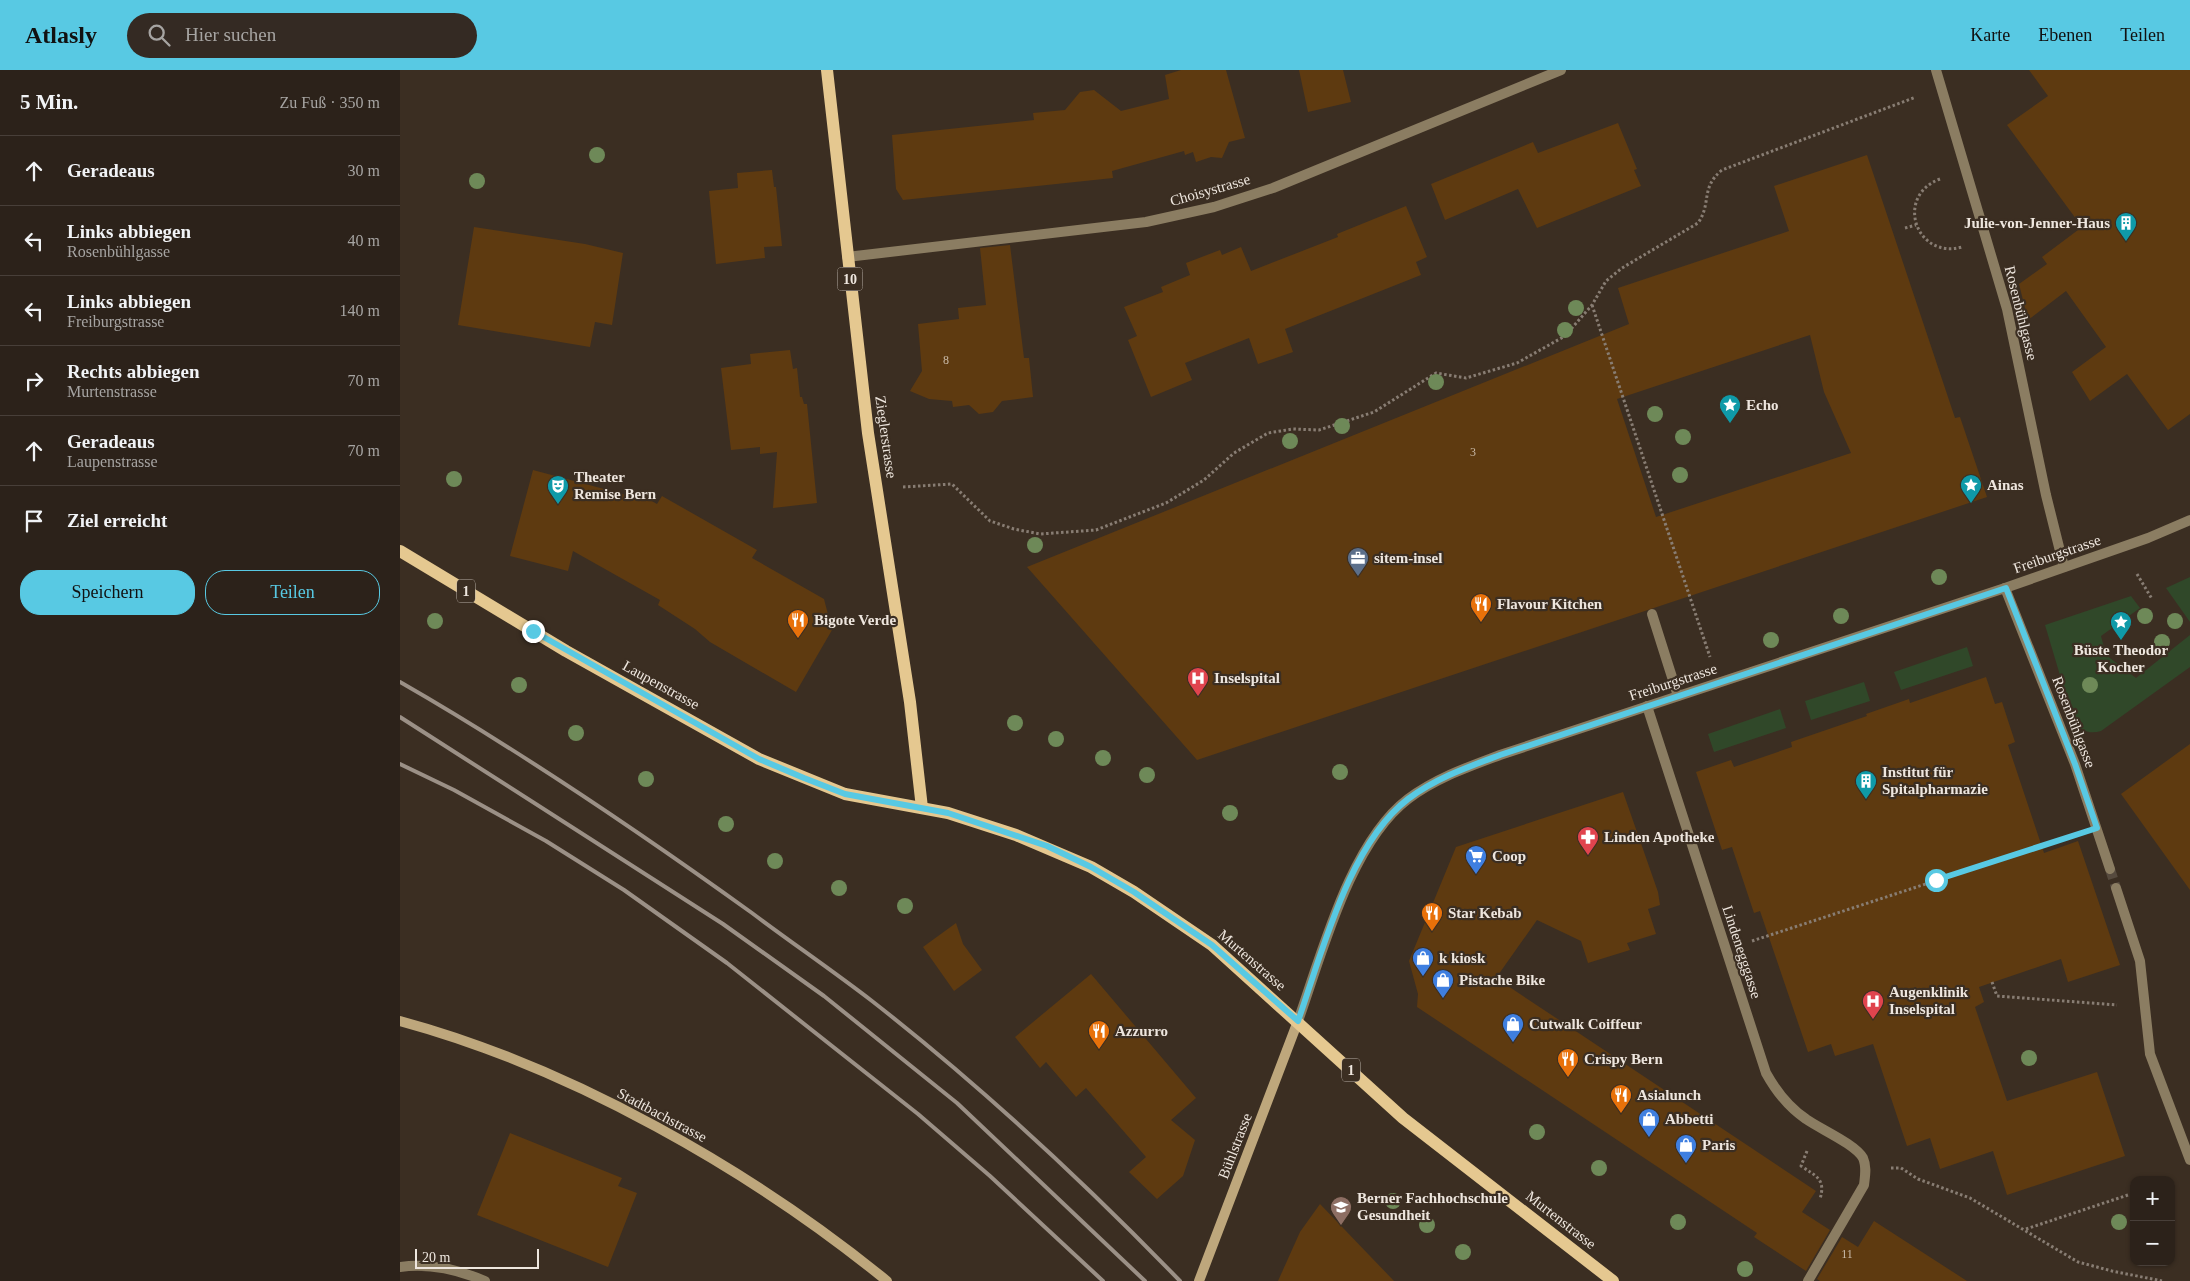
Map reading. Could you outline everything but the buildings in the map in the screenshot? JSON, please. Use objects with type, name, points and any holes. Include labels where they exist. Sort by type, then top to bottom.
[{"type":"main road","name":"Zieglerstrasse","points":[[827,70],[847,257],[876,488],[910,702],[922,808]]},
{"type":"main road","name":"Laupenstrasse","points":[[400,551],[566,651],[759,759],[845,794],[922,808]]},
{"type":"main road","name":"Murtenstrasse","points":[[922,808],[948,813],[1016,835],[1091,867],[1134,892],[1212,945],[1403,1118],[1613,1281]]},
{"type":"main road","name":"Stadtbachstrasse","points":[[400,1020],[475,1046],[559,1079],[685,1143],[789,1207],[887,1281]]},
{"type":"main road","name":"Bühlstrasse","points":[[1199,1281],[1298,1021]]},
{"type":"street","name":"Choisystrasse","points":[[847,257],[1146,222],[1214,207],[1273,188],[1561,70]]},
{"type":"street","name":"Rosenbühlgasse","points":[[1936,70],[2007,309],[2064,567]]},
{"type":"street","name":"Freiburgstrasse","points":[[1298,1021],[1343,895],[1360,858],[1384,822],[1406,800],[1431,783],[1460,770],[1647,706],[2006,588],[2148,538],[2190,520]]},
{"type":"street","name":"Rosenbühlgasse","points":[[2006,588],[2075,764],[2110,869]]},
{"type":"street","points":[[1652,614],[1678,696]]},
{"type":"street","name":"Lindenegggasse","points":[[1647,706],[1766,1073],[1780,1097],[1804,1118],[1852,1148],[1862,1157],[1865,1167]]},
{"type":"street","points":[[2116,888],[2140,961],[2150,1054],[2189,1153]]},
{"type":"street","points":[[1808,1281],[1864,1184],[1865,1167]]},
{"type":"street","points":[[400,1267],[441,1268],[468,1274],[485,1281]]},
{"type":"path","points":[[876,488],[952,484],[990,521],[1014,529],[1040,534],[1096,530],[1166,502],[1204,480],[1234,453],[1268,433],[1293,429],[1320,430],[1374,412],[1436,373],[1466,378],[1517,362],[1565,336],[1592,305],[1606,281],[1622,268],[1698,223],[1704,215],[1711,179],[1722,170],[1916,96]]},
{"type":"path","points":[[1942,178],[1932,183],[1921,194],[1915,210],[1916,225],[1921,234],[1931,244],[1948,249],[1965,246]]},
{"type":"path","points":[[1905,228],[1916,225]]},
{"type":"path","points":[[1592,305],[1718,683]]},
{"type":"path","points":[[2138,574],[2152,599]]},
{"type":"path","points":[[1768,936],[2097,828]]},
{"type":"path","points":[[1992,982],[1997,996],[2145,1008]]},
{"type":"path","points":[[1808,1148],[1801,1166],[1820,1179],[1823,1186],[1820,1198]]},
{"type":"path","points":[[1865,1167],[1901,1168],[1918,1179],[1970,1198],[2078,1262],[2104,1270],[2162,1281]]},
{"type":"path","points":[[2025,1229],[2130,1194]]},
{"type":"green space","points":[[2190,577],[2190,622],[2166,588]]},
{"type":"green space","points":[[2131,596],[2140,608],[2101,636],[2106,655],[2136,678],[2190,635],[2190,667],[2101,731],[2088,732],[2081,729],[2073,719],[2045,625]]},
{"type":"green space","points":[[1967,647],[1973,666],[1901,690],[1894,672]]},
{"type":"green space","points":[[1864,682],[1870,701],[1811,720],[1805,701]]},
{"type":"green space","points":[[1780,709],[1786,728],[1714,752],[1708,734]]},
{"type":"tunnel","points":[[2110,869],[2116,888]]},
{"type":"railway","points":[[400,682],[535,764],[623,822],[872,1001],[913,1033],[1031,1136],[1107,1207],[1180,1281]]},
{"type":"railway","points":[[400,717],[723,924],[824,996],[957,1103],[1145,1281]]},
{"type":"railway","points":[[400,764],[454,790],[546,841],[624,890],[727,963],[918,1114],[990,1176],[1103,1281]]},
{"type":"place","name":"Julie-von-Jenner-Haus","points":[[2126,242]]},
{"type":"place","name":"Echo","points":[[1730,424]]},
{"type":"place","name":"Ainas","points":[[1971,504]]},
{"type":"place","name":"Theater Remise Bern","points":[[558,505]]},
{"type":"place","name":"sitem-insel","points":[[1358,577]]},
{"type":"place","name":"Flavour Kitchen","points":[[1481,623]]},
{"type":"place","name":"Bigote Verde","points":[[798,639]]},
{"type":"place","name":"Büste Theodor Kocher","points":[[2121,641]]},
{"type":"place","name":"Inselspital","points":[[1198,697]]},
{"type":"place","name":"Institut für Spitalpharmazie","points":[[1866,800]]},
{"type":"place","name":"Linden Apotheke","points":[[1588,856]]},
{"type":"place","name":"Coop","points":[[1476,875]]},
{"type":"place","name":"Star Kebab","points":[[1432,932]]},
{"type":"place","name":"k kiosk","points":[[1423,977]]},
{"type":"place","name":"Pistache Bike","points":[[1443,999]]},
{"type":"place","name":"Augenklinik Inselspital","points":[[1873,1020]]},
{"type":"place","name":"Cutwalk Coiffeur","points":[[1513,1043]]},
{"type":"place","name":"Azzurro","points":[[1099,1050]]},
{"type":"place","name":"Crispy Bern","points":[[1568,1078]]},
{"type":"place","name":"Asialunch","points":[[1621,1114]]},
{"type":"place","name":"Abbetti","points":[[1649,1138]]},
{"type":"place","name":"Paris","points":[[1686,1164]]},
{"type":"place","name":"Berner Fachhochschule Gesundheit","points":[[1341,1226]]},
{"type":"route","points":[[533,631],[759,759],[845,794],[948,813],[1016,835],[1047,846],[1091,867],[1134,892],[1212,945],[1298,1021],[1343,895],[1364,850],[1384,822],[1406,800],[1431,783],[1500,755],[2006,588],[2075,764],[2097,828],[1936,880]]}]
